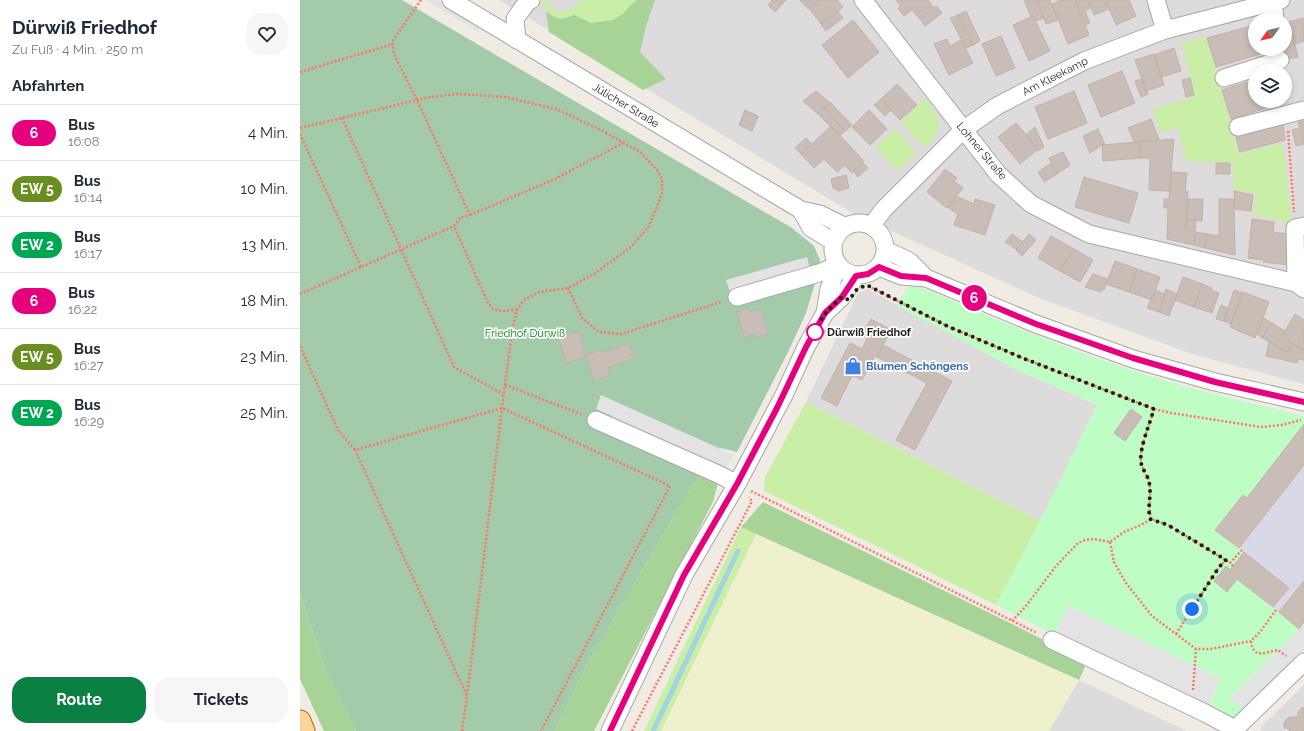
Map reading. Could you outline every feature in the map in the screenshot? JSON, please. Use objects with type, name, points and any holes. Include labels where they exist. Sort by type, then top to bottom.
[{"type":"main road","points":[[300,721],[304,731]]},
{"type":"street","name":"Jülicher Straße","points":[[451,0],[801,210],[820,214],[846,227]]},
{"type":"street","points":[[517,40],[515,19],[527,2],[531,0]]},
{"type":"street","name":"Lohner Straße","points":[[863,0],[998,174],[1032,204],[1089,234],[1300,286]]},
{"type":"street","points":[[1156,0],[1165,30]]},
{"type":"street","points":[[1276,12],[1277,1]]},
{"type":"street","name":"Am Kleekamp","points":[[871,226],[884,209],[963,130],[997,106],[1084,61],[1165,30],[1277,1]]},
{"type":"street","points":[[1224,78],[1280,60]]},
{"type":"street","points":[[1238,127],[1284,108]]},
{"type":"street","points":[[1292,108],[1304,110]]},
{"type":"street","points":[[801,210],[811,228],[834,242]]},
{"type":"street","points":[[854,223],[863,223],[871,226],[879,232],[884,240],[886,250],[884,259],[879,267],[868,274],[856,276],[846,272],[838,265],[833,254],[834,242],[838,233],[854,223]]},
{"type":"street","points":[[1300,227],[1300,286]]},
{"type":"street","points":[[886,250],[909,261],[926,278]]},
{"type":"street","points":[[737,297],[819,273],[838,265]]},
{"type":"street","points":[[825,313],[829,289],[838,265]]},
{"type":"street","points":[[879,267],[901,276],[926,278],[1036,324],[1133,358],[1215,382],[1304,402]]},
{"type":"street","points":[[610,731],[684,575],[737,484],[784,395],[806,347],[825,313],[842,297],[856,276]]},
{"type":"street","points":[[596,420],[737,484]]},
{"type":"street","points":[[1052,640],[1188,704],[1234,730],[1302,664]]},
{"type":"path","points":[[421,0],[392,42],[394,54],[470,215]]},
{"type":"path","points":[[300,72],[393,44]]},
{"type":"path","points":[[300,128],[430,97],[459,94],[505,97],[556,110],[599,129],[640,152],[657,170],[662,179],[662,194],[649,226],[631,247],[594,274],[568,288],[539,292],[524,300],[517,310],[512,331],[503,394],[462,731]]},
{"type":"path","points":[[1286,108],[1300,227]]},
{"type":"path","points":[[342,118],[454,368],[503,394]]},
{"type":"path","points":[[300,134],[361,267]]},
{"type":"path","points":[[300,294],[454,226],[460,218],[555,179],[623,143]]},
{"type":"path","points":[[454,226],[487,301],[493,309],[502,311],[517,310]]},
{"type":"path","points":[[842,297],[849,300],[857,289],[867,285],[947,326],[1025,359],[1154,409],[1262,427],[1282,425],[1304,419]]},
{"type":"path","points":[[568,288],[582,318],[600,332],[621,334],[737,297]]},
{"type":"path","points":[[300,346],[338,430],[355,450],[467,696]]},
{"type":"path","points":[[505,385],[596,420]]},
{"type":"path","points":[[355,450],[502,408],[670,486],[541,731]]},
{"type":"path","points":[[1150,519],[1150,483],[1142,468],[1141,454],[1154,409]]},
{"type":"path","points":[[737,484],[1052,640]]},
{"type":"path","points":[[632,731],[752,501],[737,484]]},
{"type":"path","points":[[1012,621],[1026,606],[1056,566],[1078,543],[1085,540],[1094,539],[1110,542],[1124,532],[1141,525],[1150,519]]},
{"type":"path","points":[[1150,519],[1168,525],[1226,560],[1233,566]]},
{"type":"path","points":[[1110,542],[1114,562],[1126,583],[1152,616],[1196,649],[1211,649],[1251,641],[1260,632],[1276,610]]},
{"type":"path","points":[[1230,563],[1242,550]]},
{"type":"path","points":[[1176,634],[1215,573],[1226,560]]},
{"type":"path","points":[[1251,641],[1252,648],[1255,652],[1260,654],[1278,650],[1302,664]]},
{"type":"path","points":[[1188,704],[1194,687],[1196,649]]},
{"type":"shaded area","points":[[425,0],[439,0],[481,26],[478,32]]},
{"type":"shaded area","points":[[499,0],[1304,0],[1304,384],[1195,355],[1039,298],[854,214]]},
{"type":"shaded area","points":[[807,257],[810,269],[730,292],[726,280]]},
{"type":"shaded area","points":[[868,289],[1015,369],[1097,405],[1040,521],[806,402],[858,293]]},
{"type":"shaded area","points":[[601,395],[734,455],[720,475],[608,426],[612,416],[596,409]]},
{"type":"shaded area","points":[[1304,465],[1304,581],[1279,612],[1273,607],[1289,588],[1239,548]]},
{"type":"shaded area","points":[[1068,606],[1221,678],[1205,713],[1052,640]]},
{"type":"shaded area","points":[[1304,624],[1304,662],[1244,710],[1230,699]]},
{"type":"shaded area","points":[[1079,680],[1187,731],[1049,731]]},
{"type":"shaded area","points":[[1304,685],[1304,731],[1261,731],[1261,727]]},
{"type":"green space","name":"Friedhof Dürwiß","points":[[300,0],[402,0],[792,228],[814,246],[820,260],[816,280],[806,313],[789,350],[737,452],[721,448],[690,489],[589,661],[555,731],[356,731],[327,673],[300,594]]},
{"type":"green space","points":[[584,0],[637,0],[624,13],[613,20],[591,23],[574,15],[562,20],[556,18],[540,5],[547,1],[557,12],[571,9]]},
{"type":"green space","points":[[637,0],[655,0],[646,26],[640,52],[666,79],[643,90],[549,32],[546,11],[554,17],[560,19],[574,15],[591,23],[613,20],[624,13]]},
{"type":"green space","points":[[1207,36],[1239,154],[1283,143],[1292,224],[1253,214],[1256,194],[1234,189],[1232,162],[1186,161],[1178,127],[1161,133],[1152,109],[1195,97],[1182,43]]},
{"type":"green space","points":[[925,98],[935,112],[938,129],[936,135],[925,148],[901,122]]},
{"type":"green space","points":[[895,129],[917,153],[898,171],[875,147]]},
{"type":"green space","points":[[909,285],[925,289],[1053,342],[1152,377],[1304,416],[1304,424],[1247,498],[1243,495],[1215,530],[1244,552],[1230,570],[1225,567],[1214,581],[1227,592],[1237,579],[1299,628],[1304,622],[1304,624],[1230,698],[1244,710],[1235,719],[1210,703],[1221,678],[1068,606],[1055,634],[996,605],[1040,521],[1097,405],[1015,369],[896,305]]},
{"type":"green space","points":[[806,402],[1040,521],[996,605],[764,491],[765,477]]},
{"type":"green space","points":[[705,469],[720,475],[713,502],[594,731],[555,731],[589,661],[690,489]]},
{"type":"green space","points":[[763,502],[1087,662],[1079,680],[741,527]]},
{"type":"green space","points":[[741,527],[756,534],[661,731],[644,731]]},
{"type":"green space","points":[[756,534],[1079,680],[1049,731],[661,731]]},
{"type":"green space","points":[[300,594],[327,673],[356,731],[324,731],[300,679]]},
{"type":"building","points":[[772,0],[786,0],[775,12],[768,5]]},
{"type":"building","points":[[800,0],[819,0],[808,9]]},
{"type":"building","points":[[819,0],[837,0],[843,7],[821,24],[809,8]]},
{"type":"building","points":[[896,0],[928,0],[934,8],[920,19],[912,10],[904,16],[898,8],[901,6]]},
{"type":"building","points":[[1024,0],[1036,0],[1043,18],[1036,21],[1033,16],[1031,17]]},
{"type":"building","points":[[1036,0],[1050,0],[1058,20],[1046,24]]},
{"type":"building","points":[[1061,0],[1075,0],[1089,35],[1068,44],[1052,4]]},
{"type":"building","points":[[1075,0],[1088,0],[1091,8],[1085,11],[1090,23],[1085,25]]},
{"type":"building","points":[[1088,0],[1105,0],[1109,9],[1094,15]]},
{"type":"building","points":[[1129,0],[1136,16],[1116,25],[1106,1]]},
{"type":"building","points":[[936,6],[942,13],[925,26],[920,19]]},
{"type":"building","points":[[838,11],[843,18],[826,31],[821,24]]},
{"type":"building","points":[[966,11],[980,41],[973,45],[958,15]]},
{"type":"building","points":[[958,15],[973,45],[966,48],[950,18]]},
{"type":"building","points":[[1033,16],[1050,51],[1029,61],[1013,25]]},
{"type":"building","points":[[1303,18],[1304,41],[1295,44],[1292,33],[1292,21]]},
{"type":"building","points":[[853,20],[879,52],[848,78],[822,45]]},
{"type":"building","points":[[1248,27],[1248,56],[1253,56],[1216,67],[1207,38]]},
{"type":"building","points":[[1292,33],[1298,57],[1284,60],[1284,56],[1292,56]]},
{"type":"building","points":[[1001,36],[1015,68],[996,76],[982,44]]},
{"type":"building","points":[[947,39],[950,46],[961,40],[973,63],[949,75],[934,44]]},
{"type":"building","points":[[1174,48],[1181,71],[1161,77],[1154,55]]},
{"type":"building","points":[[1154,54],[1164,85],[1146,91],[1135,60]]},
{"type":"building","points":[[1122,71],[1135,103],[1101,117],[1088,85]]},
{"type":"building","points":[[1190,78],[1194,95],[1186,97],[1182,80]]},
{"type":"building","points":[[1142,79],[1148,94],[1141,97],[1135,81]]},
{"type":"building","points":[[1248,82],[1248,108],[1266,108],[1231,119],[1222,90]]},
{"type":"building","points":[[897,84],[917,105],[900,120],[881,99]]},
{"type":"building","points":[[816,91],[830,103],[817,113],[803,101]]},
{"type":"building","points":[[1074,91],[1087,123],[1048,139],[1035,107]]},
{"type":"building","points":[[881,99],[891,110],[885,116],[874,105]]},
{"type":"building","points":[[830,102],[852,125],[845,131],[824,108]]},
{"type":"building","points":[[824,108],[845,131],[840,136],[817,113]]},
{"type":"building","points":[[745,110],[758,116],[752,131],[739,125]]},
{"type":"building","points":[[869,110],[887,129],[870,145],[852,127]]},
{"type":"building","points":[[1151,119],[1159,140],[1134,142],[1128,128]]},
{"type":"building","points":[[1304,121],[1304,144],[1296,146],[1292,130],[1300,128],[1298,122]]},
{"type":"building","points":[[1016,123],[1038,149],[1020,164],[998,137]]},
{"type":"building","points":[[1283,124],[1285,140],[1240,152],[1236,137]]},
{"type":"building","points":[[831,126],[864,161],[852,173],[845,165],[837,172],[824,159],[814,168],[801,154]]},
{"type":"building","points":[[1035,127],[1044,147],[1038,151],[1026,135]]},
{"type":"building","points":[[1098,129],[1105,145],[1102,145],[1090,153],[1083,136]]},
{"type":"building","points":[[806,138],[812,144],[801,154],[795,148]]},
{"type":"building","points":[[1174,139],[1170,191],[1149,190],[1150,158],[1141,158],[1139,142]]},
{"type":"building","points":[[1139,142],[1141,158],[1103,161],[1102,145]]},
{"type":"building","points":[[1063,152],[1070,165],[1057,174],[1049,158]]},
{"type":"building","points":[[863,163],[868,168],[858,177],[853,171]]},
{"type":"building","points":[[1051,163],[1057,174],[1044,182],[1038,172]]},
{"type":"building","points":[[1216,163],[1230,163],[1230,174],[1216,174]]},
{"type":"building","points":[[945,169],[957,178],[954,181],[963,188],[947,208],[927,192]]},
{"type":"building","points":[[1171,172],[1187,173],[1185,191],[1188,191],[1186,230],[1196,232],[1194,245],[1167,239],[1168,208],[1164,208],[1164,199],[1169,199]]},
{"type":"building","points":[[846,175],[849,188],[838,191],[833,188],[831,179]]},
{"type":"building","points":[[1084,177],[1138,193],[1129,223],[1075,207]]},
{"type":"building","points":[[1234,191],[1253,195],[1251,211],[1235,209]]},
{"type":"building","points":[[956,196],[974,204],[975,199],[995,205],[985,235],[954,225],[958,214],[947,207]]},
{"type":"building","points":[[1188,199],[1203,199],[1202,221],[1187,220]]},
{"type":"building","points":[[1219,199],[1234,199],[1235,255],[1205,248],[1207,234],[1219,236]]},
{"type":"building","points":[[1252,219],[1274,222],[1273,232],[1293,235],[1289,265],[1263,262],[1264,260],[1248,258]]},
{"type":"building","points":[[1187,220],[1196,220],[1195,232],[1186,230]]},
{"type":"building","points":[[1196,232],[1207,234],[1205,248],[1194,245]]},
{"type":"building","points":[[1012,234],[1023,242],[1016,249],[1005,242]]},
{"type":"building","points":[[1029,234],[1036,240],[1022,256],[1016,250]]},
{"type":"building","points":[[1051,236],[1074,249],[1060,271],[1038,258]]},
{"type":"building","points":[[1074,249],[1093,260],[1080,282],[1060,271]]},
{"type":"building","points":[[1115,261],[1137,269],[1129,292],[1106,284]]},
{"type":"building","points":[[1137,269],[1160,277],[1152,300],[1129,292]]},
{"type":"building","points":[[1093,274],[1108,279],[1104,290],[1102,289],[1101,292],[1085,287]]},
{"type":"building","points":[[1183,277],[1202,284],[1194,307],[1175,300]]},
{"type":"building","points":[[1202,284],[1219,293],[1212,313],[1194,307]]},
{"type":"building","points":[[1166,289],[1177,294],[1169,316],[1159,312]]},
{"type":"building","points":[[1155,290],[1165,294],[1159,312],[1147,308]]},
{"type":"building","points":[[1234,290],[1242,293],[1231,324],[1224,321]]},
{"type":"building","points":[[1243,292],[1269,302],[1255,338],[1230,327]]},
{"type":"building","points":[[1221,305],[1228,308],[1224,321],[1216,319]]},
{"type":"building","points":[[748,308],[749,312],[760,309],[768,334],[756,337],[754,334],[744,337],[737,312]]},
{"type":"building","points":[[1295,314],[1304,320],[1303,350],[1282,336]]},
{"type":"building","points":[[1263,318],[1272,323],[1262,338],[1257,334]]},
{"type":"building","name":"Blumen Schöngens","points":[[871,319],[891,330],[877,357],[875,356],[862,380],[852,376],[837,406],[821,398],[850,343],[862,349],[868,336],[863,333]]},
{"type":"building","points":[[1272,323],[1285,331],[1282,336],[1293,344],[1288,352],[1262,338]]},
{"type":"building","points":[[579,331],[586,357],[566,363],[558,338]]},
{"type":"building","points":[[1269,342],[1288,352],[1293,344],[1303,350],[1304,349],[1304,360],[1298,359],[1297,363],[1266,356]]},
{"type":"building","points":[[630,344],[635,358],[608,367],[610,375],[594,381],[586,355],[602,350],[603,352]]},
{"type":"building","points":[[883,345],[952,381],[915,450],[896,440],[927,383],[877,357]]},
{"type":"building","points":[[1131,409],[1142,417],[1125,441],[1114,433]]},
{"type":"building","points":[[1304,424],[1304,465],[1239,548],[1215,530],[1243,495],[1247,498]]},
{"type":"building","points":[[1244,552],[1289,588],[1273,607],[1237,579],[1227,592],[1214,581],[1226,566],[1230,570]]},
{"type":"building","points":[[1304,581],[1304,622],[1299,629],[1279,612]]},
{"type":"building","points":[[1303,707],[1304,731],[1290,731],[1287,728],[1284,728],[1284,722],[1289,717],[1298,717],[1298,712]]},
{"type":"waterway","points":[[653,731],[738,551]]},
{"type":"bus line","name":"6","points":[[610,731],[684,575],[737,484],[784,395],[806,347],[825,313],[842,297],[856,276],[868,274],[879,267],[901,276],[926,278],[1036,324],[1133,358],[1215,382],[1304,402]]},
{"type":"place","name":"Dürwiß Friedhof","points":[[815,332]]},
{"type":"place","name":"Blumen Schöngens","points":[[853,366]]},
{"type":"route","points":[[815,332],[825,313],[833,305],[842,297],[849,300],[857,289],[867,285],[947,326],[1025,359],[1154,409],[1141,454],[1142,468],[1150,483],[1150,519],[1168,525],[1226,560],[1219,567],[1192,609]]}]
